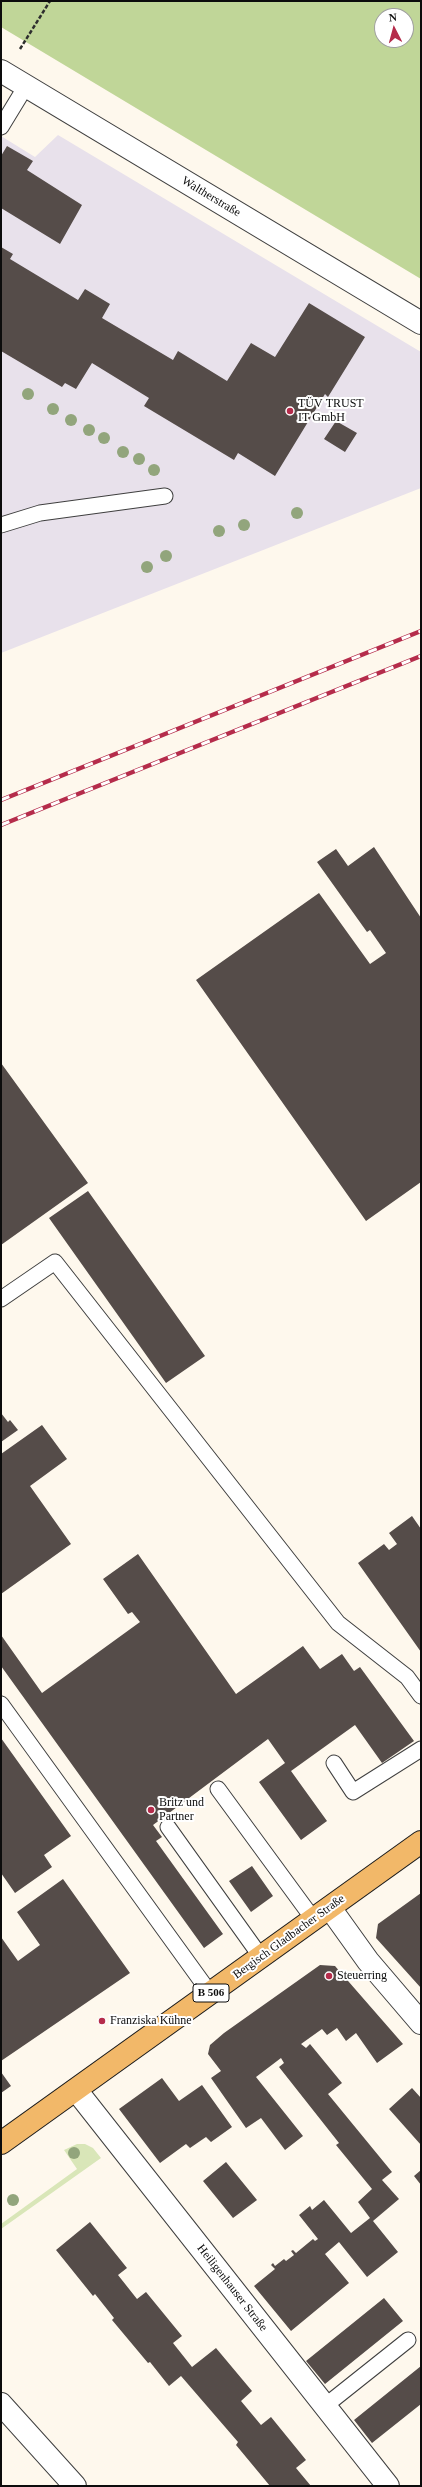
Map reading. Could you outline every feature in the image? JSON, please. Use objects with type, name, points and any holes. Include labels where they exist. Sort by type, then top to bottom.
[{"type":"main road","name":"Bergisch Gladbacher Straße","points":[[1,2143],[421,1842]]},
{"type":"street","name":"Waltherstraße","points":[[3,73],[421,322]]},
{"type":"street","points":[[322,1914],[368,1961],[421,2023]]},
{"type":"street","name":"Heiligenhauser Straße","points":[[76,2090],[388,2486]]},
{"type":"street","points":[[1,2404],[75,2486]]},
{"type":"lane","points":[[1,127],[26,86]]},
{"type":"lane","points":[[1,525],[40,513],[165,496]]},
{"type":"lane","points":[[1,1299],[55,1262],[338,1623],[407,1677],[421,1696]]},
{"type":"lane","points":[[1,1704],[210,1993]]},
{"type":"lane","points":[[334,1763],[353,1792],[421,1749]]},
{"type":"lane","points":[[218,1789],[322,1914]]},
{"type":"lane","points":[[168,1827],[261,1957]]},
{"type":"lane","points":[[326,2406],[408,2340]]},
{"type":"path","points":[[3,73],[50,1]]},
{"type":"shaded area","points":[[58,135],[421,352],[421,488],[1,653],[1,136],[35,157]]},
{"type":"green space","points":[[1,1],[421,1],[421,279],[1,27]]},
{"type":"green space","points":[[77,2144],[85,2144],[93,2148],[101,2158],[1,2229],[1,2224],[77,2169],[64,2150]]},
{"type":"building","points":[[7,146],[33,161],[27,170],[82,205],[60,244],[1,208],[1,156]]},
{"type":"building","points":[[1,247],[13,254],[10,259],[78,300],[85,289],[110,304],[102,318],[173,360],[178,351],[227,381],[251,343],[275,357],[309,303],[365,337],[328,397],[325,394],[275,476],[238,453],[234,460],[144,406],[149,398],[92,363],[76,389],[65,383],[62,387],[1,351]]},
{"type":"building","points":[[336,421],[357,433],[345,452],[324,439]]},
{"type":"building","points":[[374,847],[421,918],[421,1182],[366,1221],[196,980],[319,893],[370,964],[386,953],[370,930],[367,932],[317,862],[336,849],[348,866]]},
{"type":"building","points":[[1,1063],[88,1183],[1,1245]]},
{"type":"building","points":[[88,1191],[205,1356],[166,1383],[49,1218]]},
{"type":"building","points":[[1,1413],[8,1422],[10,1420],[18,1430],[1,1442]]},
{"type":"building","points":[[42,1425],[67,1459],[30,1486],[71,1544],[1,1594],[1,1454]]},
{"type":"building","points":[[412,1516],[421,1529],[421,1652],[358,1563],[384,1544],[389,1550],[397,1544],[389,1533]]},
{"type":"building","points":[[138,1554],[236,1694],[303,1646],[320,1669],[342,1654],[354,1671],[360,1667],[414,1741],[382,1763],[355,1725],[291,1771],[327,1821],[301,1840],[259,1782],[285,1763],[268,1739],[153,1825],[162,1837],[156,1841],[223,1934],[204,1948],[1,1666],[1,1635],[42,1693],[140,1622],[132,1612],[128,1614],[103,1579]]},
{"type":"building","points":[[1,1738],[71,1836],[44,1855],[52,1867],[15,1893],[1,1873]]},
{"type":"building","points":[[252,1866],[273,1896],[251,1912],[229,1881]]},
{"type":"building","points":[[63,1879],[130,1973],[1,2061],[1,1937],[18,1961],[40,1945],[17,1912]]},
{"type":"building","points":[[421,1893],[421,1988],[376,1938],[378,1924]]},
{"type":"building","points":[[320,1965],[335,1966],[403,2044],[377,2063],[356,2033],[346,2041],[337,2028],[327,2035],[322,2029],[301,2044],[306,2048],[310,2044],[342,2083],[328,2094],[392,2172],[382,2180],[399,2199],[373,2221],[398,2252],[367,2277],[339,2242],[325,2254],[349,2283],[291,2331],[254,2286],[275,2269],[271,2265],[273,2263],[275,2266],[284,2259],[286,2261],[294,2255],[291,2251],[293,2250],[296,2253],[313,2239],[315,2241],[318,2239],[299,2215],[310,2206],[312,2210],[324,2200],[351,2233],[370,2218],[358,2202],[372,2189],[336,2145],[339,2143],[279,2067],[284,2063],[281,2058],[256,2077],[303,2136],[285,2150],[261,2118],[246,2128],[211,2078],[221,2071],[208,2054],[210,2045],[224,2033]]},
{"type":"building","points":[[1,2072],[11,2086],[1,2093]]},
{"type":"building","points":[[162,2078],[179,2101],[202,2085],[232,2127],[211,2142],[206,2137],[190,2148],[186,2144],[160,2163],[119,2109]]},
{"type":"building","points":[[412,2088],[421,2098],[421,2145],[389,2109]]},
{"type":"building","points":[[226,2162],[257,2200],[233,2218],[203,2181]]},
{"type":"building","points":[[421,2170],[421,2185],[414,2176]]},
{"type":"building","points":[[90,2222],[127,2268],[118,2275],[137,2299],[146,2292],[182,2336],[173,2343],[192,2367],[216,2348],[252,2391],[241,2401],[261,2425],[271,2417],[306,2460],[296,2468],[311,2486],[270,2486],[236,2445],[238,2442],[181,2376],[169,2386],[150,2362],[148,2363],[112,2320],[114,2318],[95,2294],[93,2296],[56,2250]]},
{"type":"building","points":[[384,2298],[403,2321],[325,2384],[306,2361]]},
{"type":"building","points":[[421,2366],[421,2404],[372,2443],[354,2420]]},
{"type":"railway","points":[[1,800],[421,631]]},
{"type":"railway","points":[[1,825],[421,656]]},
{"type":"place","name":"TÜV TRUST IT GmbH","points":[[290,411]]},
{"type":"place","name":"Britz und Partner","points":[[151,1810]]},
{"type":"place","name":"Steuerring","points":[[329,1976]]},
{"type":"place","name":"Franziska Kühne","points":[[102,2021]]}]
